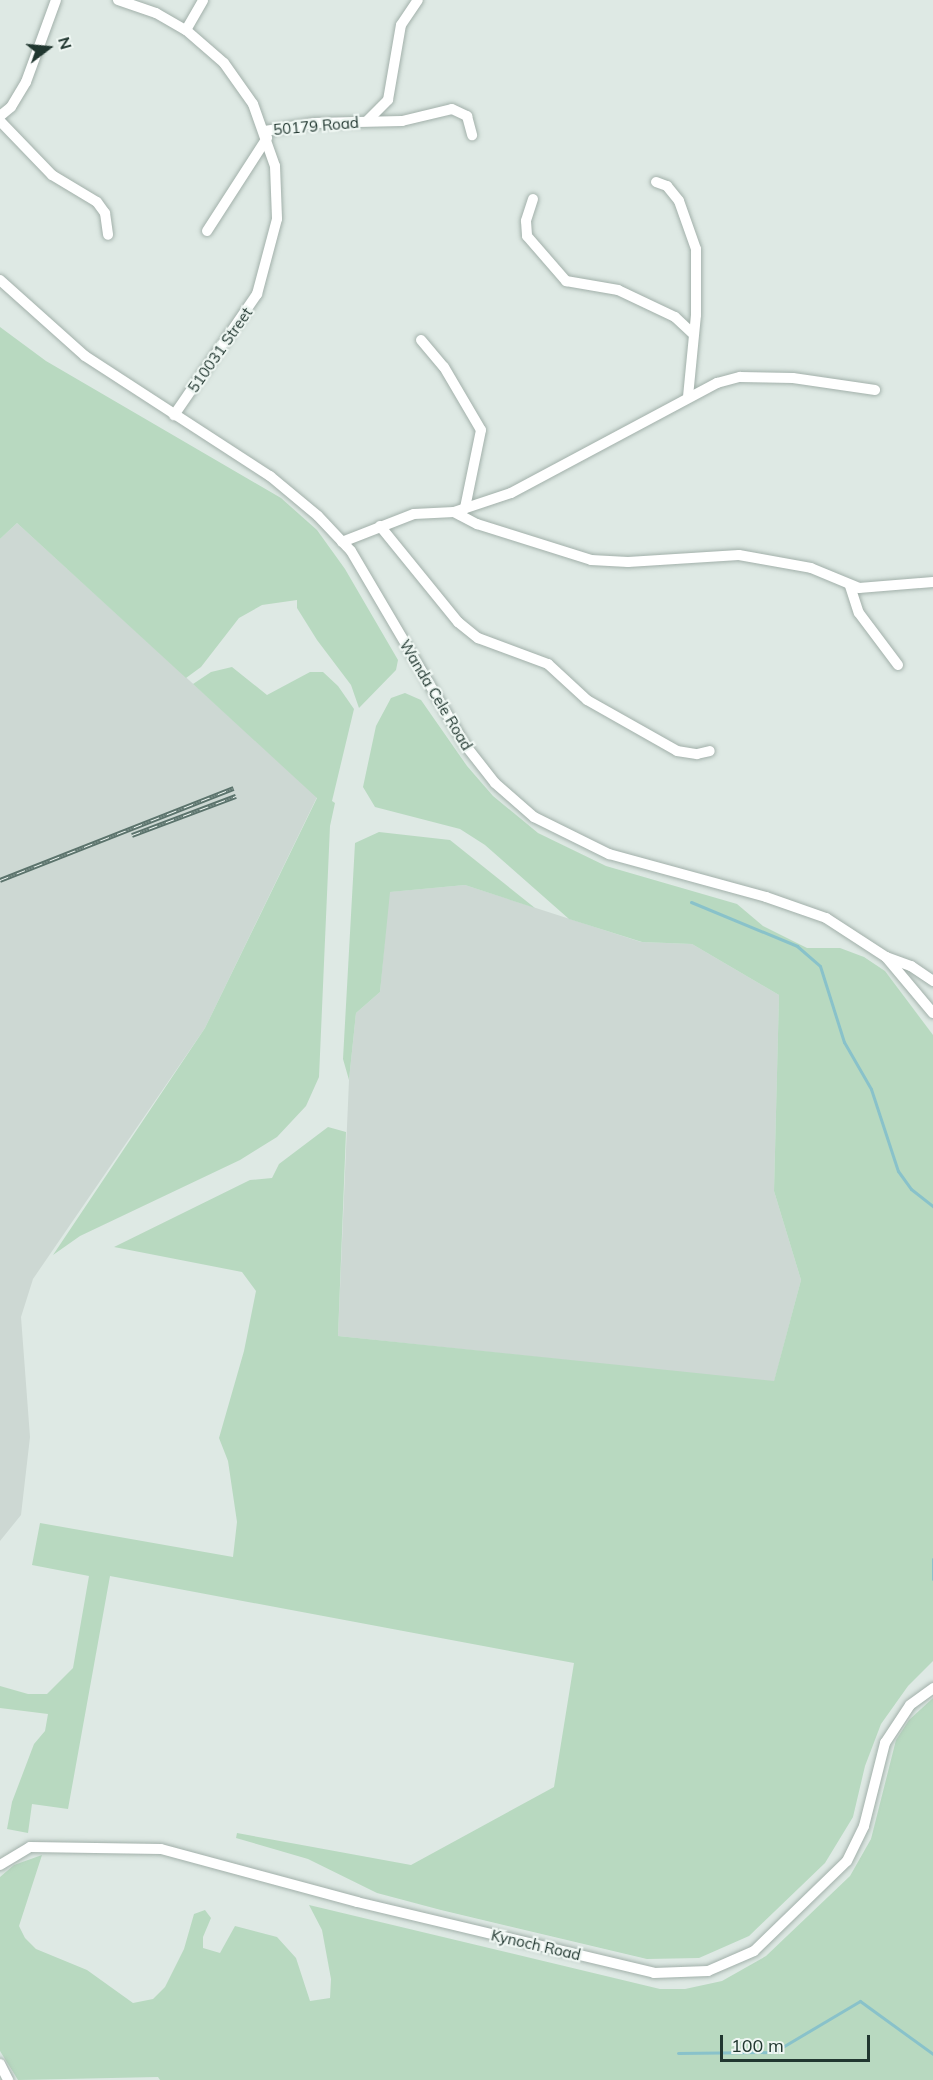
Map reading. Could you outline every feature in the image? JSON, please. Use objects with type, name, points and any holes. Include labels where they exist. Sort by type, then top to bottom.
[{"type":"street","points":[[0,116],[11,107],[26,82],[56,0]]},
{"type":"street","name":"510031 Street","points":[[118,0],[156,13],[186,30],[206,45],[240,84],[266,134],[275,166],[277,219],[261,283],[244,316],[174,415]]},
{"type":"street","points":[[186,30],[203,0]]},
{"type":"street","points":[[367,121],[388,100],[401,25],[418,0]]},
{"type":"street","name":"50179 Road","points":[[266,134],[367,121],[402,121],[457,109],[471,121],[472,135]]},
{"type":"street","points":[[0,121],[52,175],[97,202],[105,213],[108,235]]},
{"type":"street","points":[[207,231],[266,134]]},
{"type":"street","points":[[656,182],[667,186],[679,201],[694,236],[697,288],[688,396]]},
{"type":"street","points":[[532,199],[525,229],[566,281],[618,290],[675,317],[693,334]]},
{"type":"street","name":"Wanda Cele Road","points":[[0,280],[54,332],[174,415],[270,476],[342,542],[466,746],[495,783],[534,817],[609,854],[814,913],[886,957],[933,1012]]},
{"type":"street","points":[[421,340],[444,367],[481,430],[465,508]]},
{"type":"street","points":[[342,542],[414,514],[454,512],[511,494],[688,396],[740,377],[793,378],[875,390]]},
{"type":"street","points":[[454,512],[477,524],[591,560],[628,562],[752,556],[811,568],[850,585],[877,588],[933,582]]},
{"type":"street","points":[[380,526],[458,622],[478,638],[548,664],[587,700],[677,751],[697,754],[710,751]]},
{"type":"street","points":[[850,585],[859,613],[898,665]]},
{"type":"street","points":[[886,957],[911,966],[933,981]]},
{"type":"street","name":"Kynoch Road","points":[[0,1865],[30,1847],[162,1849],[357,1902],[654,1973],[708,1971],[754,1951],[847,1861],[864,1826],[885,1743],[910,1705],[933,1688]]},
{"type":"street","points":[[0,2064],[8,2080]]},
{"type":"shaded area","points":[[17,523],[317,797],[205,1028],[33,1279],[21,1317],[30,1437],[21,1515],[0,1541],[0,539]]},
{"type":"shaded area","points":[[465,885],[641,942],[692,944],[779,995],[774,1191],[801,1280],[774,1382],[338,1336],[349,1080],[356,1013],[380,992],[389,892]]},
{"type":"green space","points":[[0,327],[46,361],[281,498],[317,530],[345,569],[398,660],[396,670],[359,708],[351,685],[317,640],[297,608],[297,600],[262,605],[239,618],[201,667],[186,678],[17,523],[0,539]]},
{"type":"green space","points":[[232,667],[267,695],[310,672],[323,672],[338,686],[354,709],[332,801],[335,803],[330,826],[319,1077],[306,1106],[277,1137],[240,1160],[80,1236],[53,1255],[205,1028],[317,798],[193,684],[211,672]]},
{"type":"green space","points":[[405,693],[421,700],[467,766],[493,796],[538,833],[606,866],[737,904],[763,926],[807,948],[840,948],[864,957],[885,971],[933,1035],[933,1661],[908,1686],[881,1724],[865,1766],[853,1817],[825,1863],[749,1936],[699,1958],[647,1959],[441,1910],[377,1893],[308,1859],[236,1838],[237,1833],[411,1865],[554,1787],[574,1663],[110,1576],[68,1809],[32,1804],[28,1833],[7,1829],[12,1802],[34,1744],[45,1731],[48,1714],[0,1708],[0,1686],[28,1694],[47,1694],[73,1668],[89,1576],[32,1565],[40,1523],[233,1557],[237,1522],[228,1461],[219,1438],[244,1351],[256,1291],[242,1272],[114,1247],[250,1180],[272,1178],[279,1164],[328,1127],[346,1132],[338,1336],[774,1381],[801,1280],[774,1191],[779,995],[692,944],[642,942],[569,919],[485,845],[460,829],[375,807],[363,787],[376,726],[391,698]]},
{"type":"green space","points":[[379,832],[450,840],[535,908],[465,885],[390,892],[380,992],[356,1013],[349,1080],[343,1059],[355,843]]},
{"type":"green space","points":[[933,1698],[933,2080],[160,2080],[158,2077],[18,2080],[0,2051],[0,1877],[14,1865],[42,1855],[19,1926],[25,1938],[36,1949],[87,1970],[133,2003],[153,1999],[165,1987],[184,1949],[194,1914],[205,1910],[211,1918],[203,1937],[203,1948],[220,1953],[235,1926],[277,1937],[296,1958],[310,2001],[330,1998],[331,1979],[322,1930],[309,1905],[660,1989],[685,1989],[722,1981],[766,1956],[850,1876],[871,1839],[896,1740],[909,1720]]},
{"type":"waterway","points":[[691,902],[797,946],[820,966],[844,1042],[871,1089],[898,1171],[911,1189],[933,1206]]},
{"type":"waterway","points":[[933,1559],[933,1579]]},
{"type":"waterway","points":[[678,2053],[774,2052],[860,2001],[933,2054]]},
{"type":"railway","points":[[0,880],[233,788]]},
{"type":"railway","points":[[132,835],[236,796]]}]
